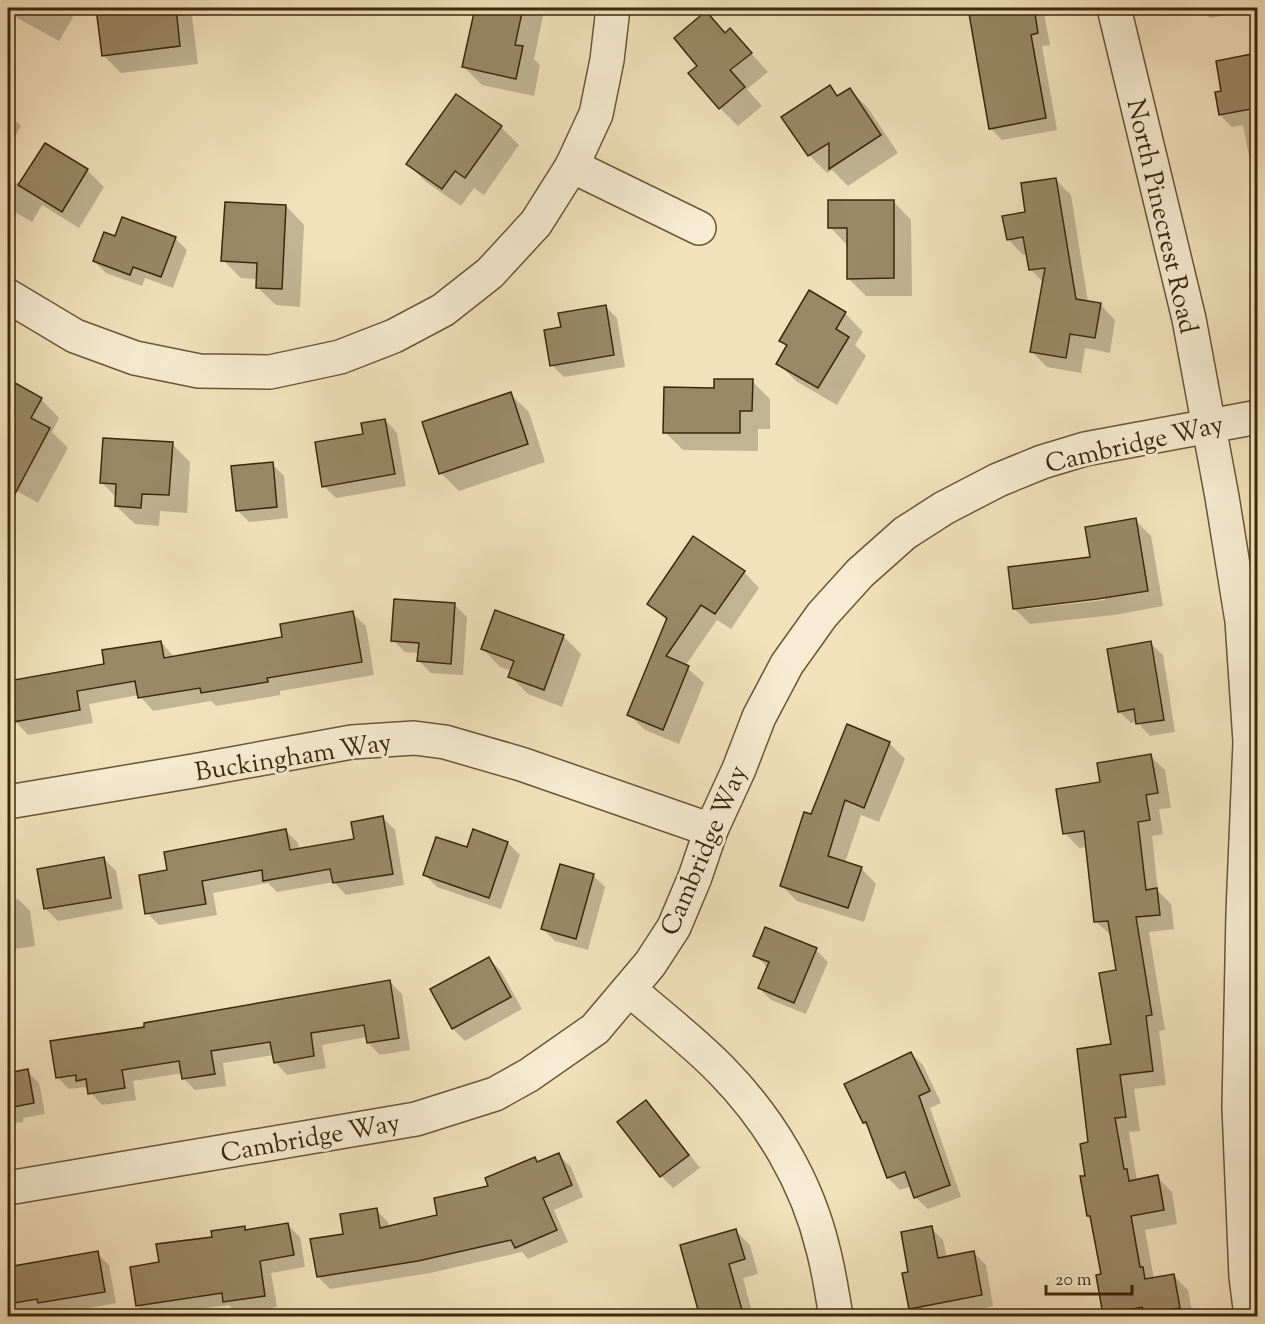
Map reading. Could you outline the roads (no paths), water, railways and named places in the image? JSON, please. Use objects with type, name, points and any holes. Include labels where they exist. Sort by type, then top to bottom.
[{"type":"street","points":[[8,296],[75,336],[135,358],[199,371],[270,372],[340,357],[394,336],[443,310],[490,273],[536,223],[572,166],[596,114],[607,60],[613,8]]},
{"type":"street","name":"North Pinecrest Road","points":[[1114,8],[1189,319],[1242,621],[1250,742],[1243,913],[1239,1107],[1246,1277],[1251,1317]]},
{"type":"street","points":[[572,166],[699,228]]},
{"type":"street","name":"Cambridge Way","points":[[8,1188],[371,1128],[457,1108],[495,1094],[595,1029],[650,964],[674,927],[695,877],[711,830],[739,770],[759,717],[787,664],[822,615],[860,573],[904,533],[944,507],[998,480],[1042,462],[1085,449],[1209,424],[1257,417]]},
{"type":"street","name":"Buckingham Way","points":[[8,802],[352,742],[414,738],[445,742],[510,761],[711,830]]},
{"type":"street","points":[[629,989],[722,1071],[767,1125],[798,1178],[813,1217],[823,1248],[836,1317]]}]
